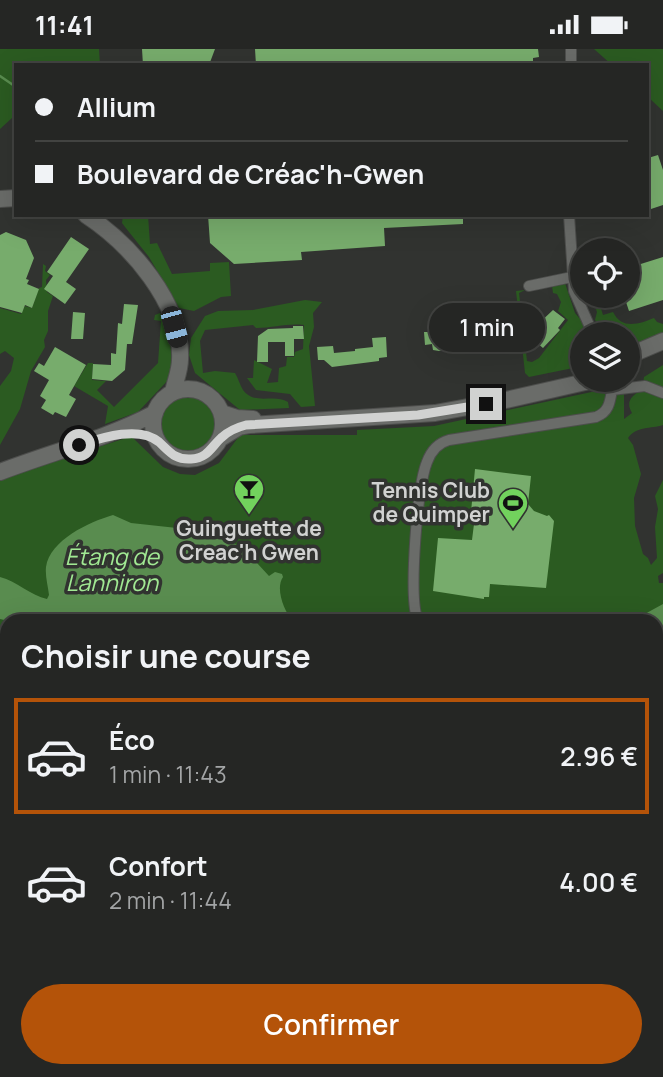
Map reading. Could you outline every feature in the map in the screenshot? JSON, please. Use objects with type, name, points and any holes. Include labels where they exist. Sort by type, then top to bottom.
[{"type":"street","points":[[89,217],[139,260],[154,281],[174,327],[180,360],[173,392]]},
{"type":"street","points":[[569,217],[570,238]]},
{"type":"street","points":[[529,286],[570,277]]},
{"type":"street","points":[[640,351],[663,341]]},
{"type":"street","points":[[640,362],[663,352]]},
{"type":"street","points":[[180,360],[202,392],[215,401],[222,413],[221,438]]},
{"type":"street","points":[[222,413],[252,419],[426,408],[490,397],[570,375]]},
{"type":"street","points":[[97,439],[130,434],[158,441],[174,456],[189,459],[208,453],[221,438],[246,425],[418,415],[467,409],[570,385]]},
{"type":"street","points":[[640,387],[663,393]]},
{"type":"street","points":[[158,441],[153,424],[155,413],[162,401],[173,392],[187,389],[202,392]]},
{"type":"street","points":[[417,614],[413,592],[421,489],[427,461],[438,445],[445,440],[600,416],[606,411],[608,392]]},
{"type":"street","points":[[0,472],[97,439],[155,413]]},
{"type":"shaded area","points":[[0,49],[99,49],[100,63],[14,63],[14,118],[0,129]]},
{"type":"shaded area","points":[[594,49],[663,49],[663,111],[649,98],[649,63],[610,63]]},
{"type":"shaded area","points":[[123,217],[148,217],[150,244],[157,243],[172,274],[210,271],[210,263],[229,262],[231,296],[221,297],[194,311],[179,308],[149,257],[122,223]]},
{"type":"shaded area","points":[[43,264],[50,275],[46,280],[47,292],[53,296],[48,311],[45,347],[31,371],[20,409],[0,445],[0,386],[11,371],[14,358],[5,351],[0,354],[0,308],[21,314],[25,306],[32,308],[39,288],[42,287]]},
{"type":"shaded area","points":[[565,283],[570,308],[573,308],[582,322],[570,322],[570,369],[529,377],[525,373],[516,291],[525,290],[519,293],[527,361],[532,362],[539,358],[568,320],[558,311],[561,302],[557,294],[553,293],[552,286]]},
{"type":"shaded area","points":[[305,300],[322,302],[313,313],[314,327],[309,346],[315,406],[301,407],[290,394],[256,390],[247,378],[253,378],[254,360],[272,369],[267,383],[278,382],[279,368],[286,366],[287,357],[294,357],[295,352],[303,349],[304,325],[256,328],[253,325],[205,330],[200,341],[203,373],[235,373],[248,395],[283,400],[288,402],[289,408],[240,410],[195,373],[189,355],[191,338],[205,316],[218,311],[253,310]]},
{"type":"shaded area","points":[[596,308],[601,308],[603,315],[613,312],[624,322],[597,322]]},
{"type":"shaded area","points":[[160,313],[170,343],[170,378],[138,412],[105,424],[108,406],[74,386],[88,363],[93,363],[92,380],[106,381],[97,390],[114,407],[158,363],[161,321],[154,320],[155,315]]},
{"type":"shaded area","points":[[654,318],[663,324],[663,333],[640,343],[640,322]]},
{"type":"shaded area","points":[[663,365],[663,425],[639,430],[628,438],[633,445],[641,474],[634,498],[635,526],[643,554],[651,565],[657,558],[655,527],[658,509],[655,496],[663,480],[663,573],[658,576],[659,583],[663,583],[663,614],[0,614],[0,479],[126,438],[133,438],[163,467],[180,474],[195,475],[219,463],[240,435],[357,435],[357,430],[434,426],[592,392],[624,392],[624,419],[632,413],[629,402],[642,389],[644,377]]},
{"type":"shaded area","points":[[182,395],[194,395],[209,403],[217,418],[217,430],[209,445],[194,453],[182,453],[167,445],[159,430],[159,418],[167,403]]},
{"type":"water","name":"Étang de Lanniron","points":[[113,515],[131,523],[177,528],[232,542],[246,551],[269,576],[275,572],[282,574],[282,600],[288,614],[0,614],[0,577],[47,599],[49,595],[46,567],[49,557],[63,541],[93,522]]},
{"type":"water","points":[[663,604],[663,614],[645,614]]},
{"type":"building","points":[[142,49],[215,49],[210,63],[143,63]]},
{"type":"building","points":[[255,49],[538,49],[539,57],[533,58],[533,63],[256,63]]},
{"type":"building","points":[[658,155],[663,170],[663,205],[649,210],[649,158]]},
{"type":"building","points":[[208,217],[463,217],[463,224],[384,228],[385,246],[301,252],[302,260],[234,264],[210,243]]},
{"type":"building","points":[[6,232],[26,240],[34,258],[26,279],[29,280],[27,284],[39,289],[32,308],[25,305],[22,313],[0,307],[0,235]]},
{"type":"building","points":[[71,237],[89,249],[66,282],[76,289],[65,304],[44,289],[53,276],[47,272]]},
{"type":"building","points":[[663,257],[663,300],[640,307],[640,264]]},
{"type":"building","points":[[124,304],[138,305],[132,344],[127,344],[125,370],[112,381],[92,379],[93,364],[111,365],[111,353],[116,354],[118,323],[122,324]]},
{"type":"building","points":[[553,310],[565,319],[558,328],[560,330],[543,348],[531,338],[537,329],[535,327]]},
{"type":"building","points":[[73,312],[85,313],[83,339],[71,339]]},
{"type":"building","points":[[454,317],[457,342],[448,343],[448,350],[439,351],[433,350],[432,344],[425,345],[424,332],[431,332],[430,320]]},
{"type":"building","points":[[303,326],[304,339],[294,339],[294,356],[285,356],[285,342],[268,342],[268,362],[257,362],[258,336],[268,329]]},
{"type":"building","points":[[386,337],[387,357],[379,358],[379,361],[332,367],[324,360],[318,360],[317,347],[333,346],[334,353],[355,351],[373,347],[372,338]]},
{"type":"building","points":[[55,347],[86,365],[69,395],[76,399],[66,417],[55,412],[53,415],[41,408],[46,400],[40,396],[49,380],[34,371],[39,363],[44,366]]},
{"type":"building","name":"Tennis Club de Quimper","points":[[475,469],[531,476],[528,504],[534,511],[549,515],[554,521],[546,588],[490,584],[489,597],[484,599],[433,591],[438,538],[472,540],[474,524],[470,523]]},
{"type":"waterway","points":[[0,76],[14,86]]},
{"type":"place","name":"Guinguette de Creac'h Gwen","points":[[249,516]]},
{"type":"place","name":"Tennis Club de Quimper","points":[[513,530]]},
{"type":"route","points":[[79,445],[97,439],[141,435],[158,441],[174,456],[189,459],[203,456],[215,447],[221,438],[246,425],[418,415],[486,404]]}]
